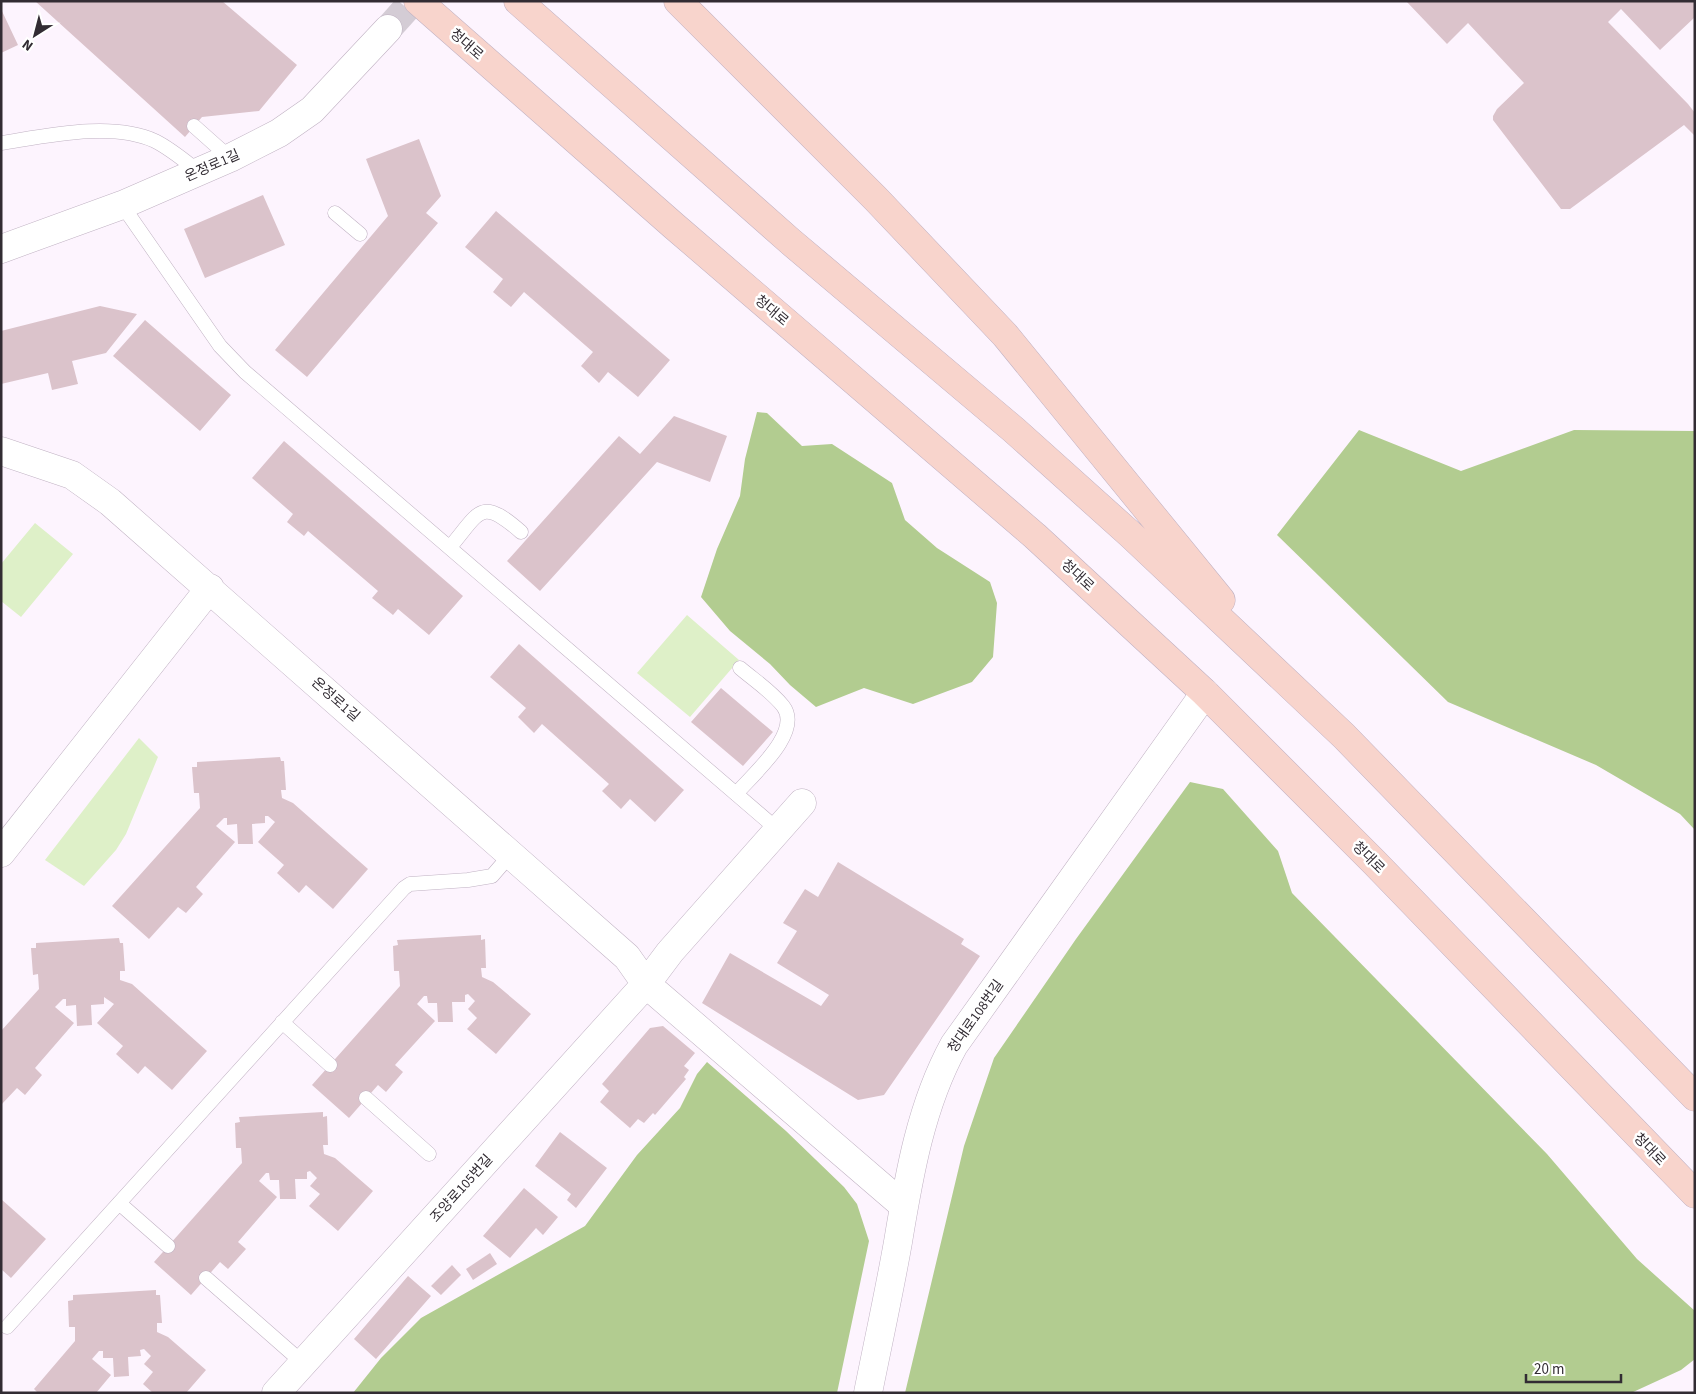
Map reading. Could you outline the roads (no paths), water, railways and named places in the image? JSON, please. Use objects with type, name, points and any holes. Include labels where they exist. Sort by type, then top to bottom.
[{"type":"street","name":"청대로","points":[[418,1],[674,226],[974,482],[1205,693],[1374,862],[1695,1194]]},
{"type":"street","points":[[518,1],[791,242],[1021,436],[1286,680],[1344,736],[1695,1097]]},
{"type":"street","points":[[678,1],[876,198],[1006,335],[1286,680]]},
{"type":"street","name":"온정로1길","points":[[1,249],[122,204],[199,172],[279,133],[312,110],[388,28]]},
{"type":"street","name":"온정로1길","points":[[1,451],[57,469],[91,487],[210,588],[627,957],[646,984],[904,1206]]},
{"type":"street","points":[[1,853],[210,588]]},
{"type":"street","name":"청대로108번길","points":[[868,1393],[904,1206],[923,1121],[936,1080],[954,1045],[1205,693]]},
{"type":"street","name":"조양로105번길","points":[[276,1393],[646,984],[670,952],[802,803]]},
{"type":"street","points":[[1666,1166],[1695,1201]]},
{"type":"lane","points":[[194,126],[230,158]]},
{"type":"lane","points":[[1,143],[74,132],[134,134],[153,140],[172,151],[199,172]]},
{"type":"lane","points":[[122,204],[220,346],[245,372],[778,830]]},
{"type":"lane","points":[[335,213],[360,234]]},
{"type":"lane","points":[[450,547],[474,518],[481,512],[488,510],[504,517],[521,532]]},
{"type":"lane","points":[[736,794],[787,733],[789,720],[784,707],[740,668]]},
{"type":"lane","points":[[7,1327],[404,888],[410,884],[468,880],[492,876],[511,854]]},
{"type":"lane","points":[[282,1022],[330,1065]]},
{"type":"lane","points":[[366,1098],[429,1154]]},
{"type":"lane","points":[[119,1203],[168,1246]]},
{"type":"lane","points":[[206,1278],[303,1363]]},
{"type":"tunnel","points":[[388,29],[413,1]]}]
